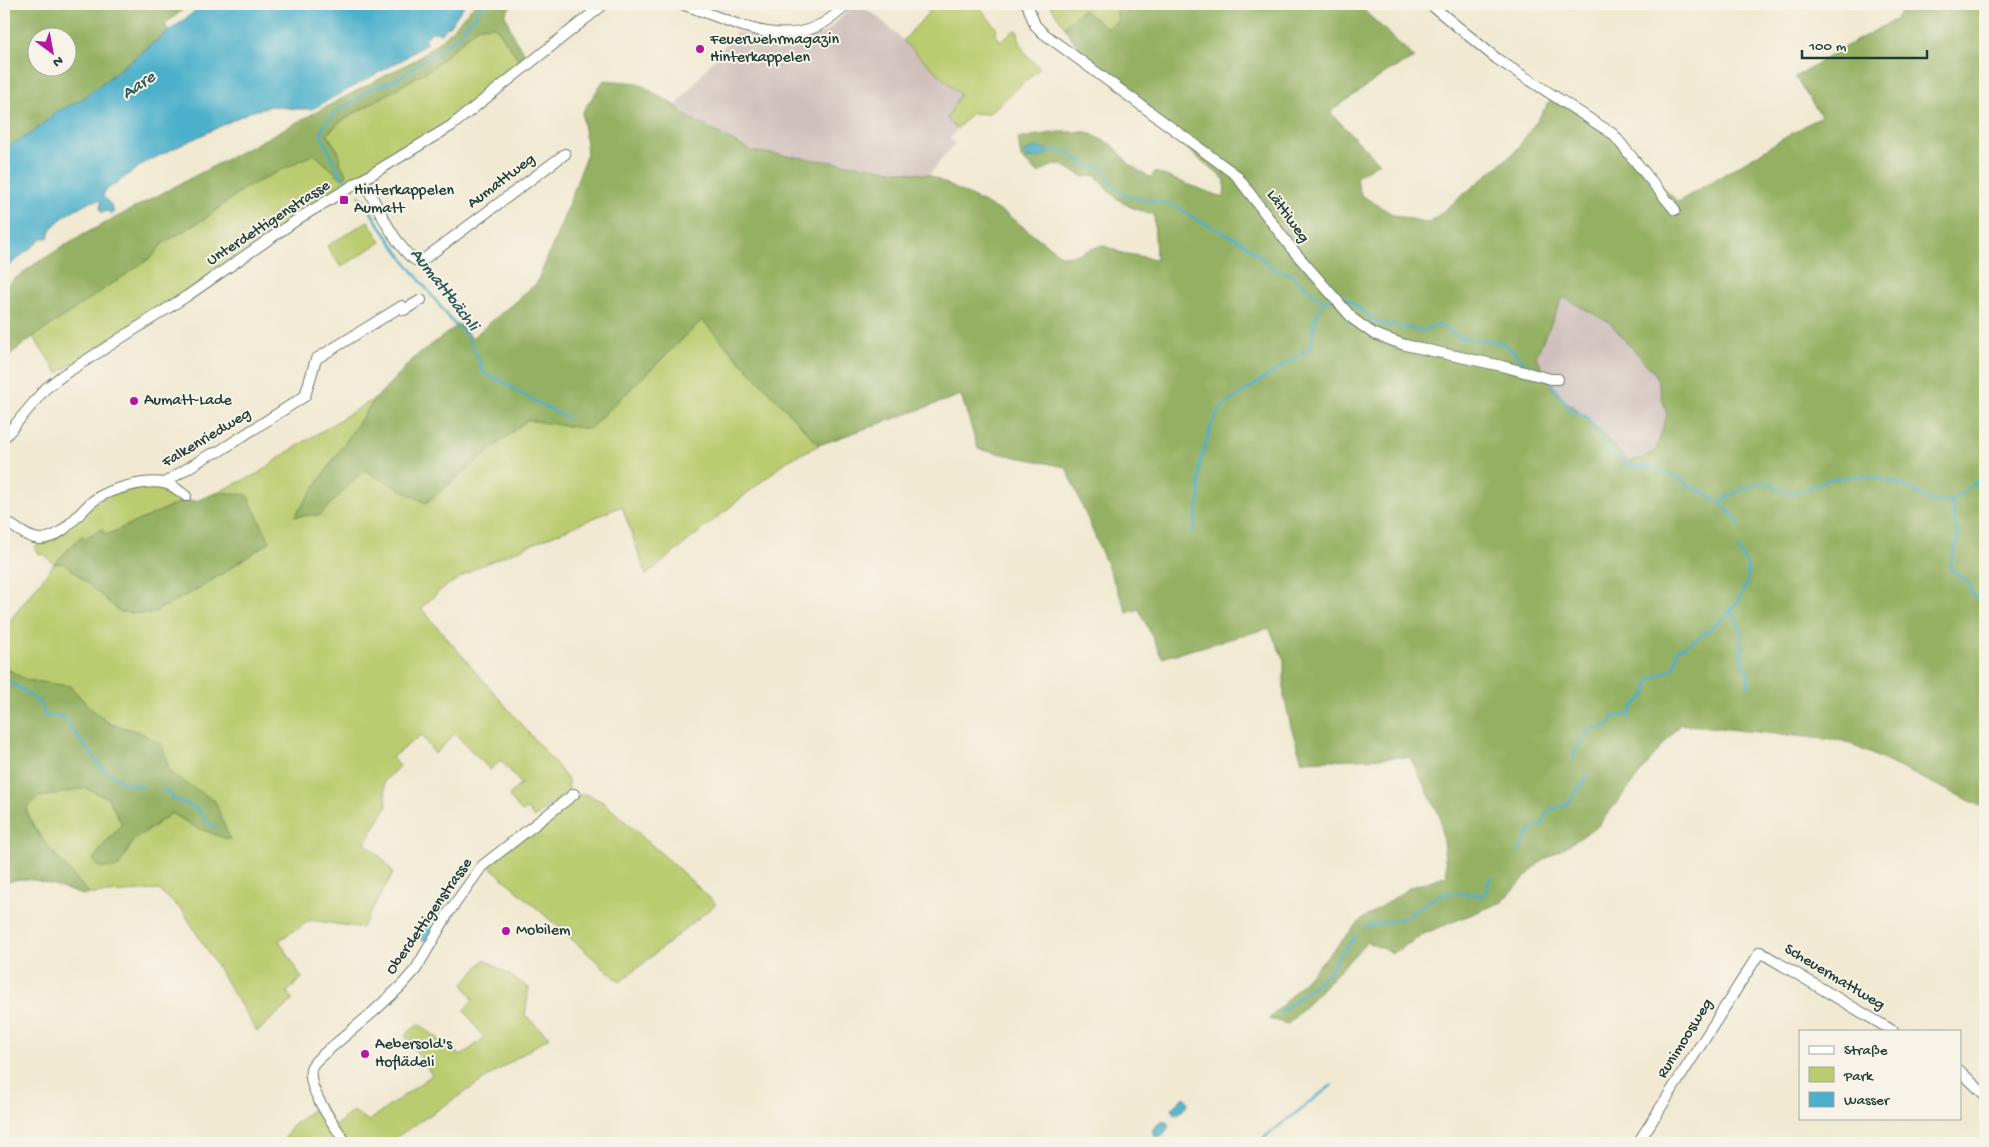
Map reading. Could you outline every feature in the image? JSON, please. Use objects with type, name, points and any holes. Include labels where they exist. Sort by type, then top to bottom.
[{"type":"street","name":"Unterdettigenstrasse","points":[[4,438],[8,424],[63,375],[187,296],[301,217],[320,208],[452,126],[604,4]]},
{"type":"street","points":[[685,4],[770,33],[790,34],[802,33],[819,27],[834,17],[847,4]]},
{"type":"street","name":"Lättiweg","points":[[1027,4],[1035,25],[1043,33],[1236,175],[1292,249],[1339,303],[1364,328],[1390,340],[1551,379],[1558,379]]},
{"type":"street","points":[[1430,4],[1497,59],[1613,134],[1675,210]]},
{"type":"street","name":"Aumattweg","points":[[363,180],[389,229],[409,255],[416,262],[420,262],[564,154]]},
{"type":"street","name":"Falkenriedweg","points":[[164,483],[209,454],[218,452],[305,396],[316,358],[402,306],[404,310],[421,300]]},
{"type":"street","name":"Falkenriedweg","points":[[4,520],[25,534],[44,538],[60,531],[93,501],[110,492],[145,484],[164,483],[186,496]]},
{"type":"street","name":"Oberdettigenstrasse","points":[[346,1143],[314,1089],[311,1070],[315,1062],[372,1013],[416,969],[450,910],[482,866],[574,794]]},
{"type":"street","name":"Scheuermattweg","points":[[1760,952],[1891,1030]]},
{"type":"street","name":"Runimoosweg","points":[[1638,1143],[1760,952]]},
{"type":"street","points":[[1962,1073],[1985,1094]]},
{"type":"shaded area","points":[[854,4],[858,4],[878,17],[960,95],[947,118],[957,129],[950,139],[955,143],[929,175],[751,151],[683,114],[676,106],[736,32],[800,42],[828,31]]},
{"type":"shaded area","points":[[1563,297],[1610,323],[1656,375],[1667,415],[1656,450],[1641,459],[1628,461],[1593,424],[1554,391],[1536,355]]},
{"type":"green space","points":[[4,4],[190,4],[165,24],[168,31],[81,100],[56,112],[31,134],[4,148]]},
{"type":"green space","points":[[475,4],[511,5],[505,15],[515,40],[529,59],[522,64],[495,26],[478,27],[435,66],[340,122],[327,134],[339,153],[340,163],[347,175],[342,179],[314,154],[243,189],[206,218],[163,243],[153,256],[33,337],[4,359],[4,287],[35,264],[77,238],[417,59],[446,36]]},
{"type":"green space","points":[[936,4],[968,4],[971,8],[977,4],[997,29],[995,33],[1000,41],[1015,30],[1018,31],[1024,51],[1040,68],[988,114],[972,113],[957,129],[947,119],[960,94],[903,41]]},
{"type":"green space","points":[[1049,4],[1120,4],[1117,12],[1118,21],[1107,28],[1083,10],[1064,26]]},
{"type":"green space","points":[[1120,4],[1357,4],[1415,58],[1388,71],[1330,112],[1379,163],[1356,177],[1361,195],[1394,215],[1429,223],[1515,152],[1556,93],[1616,143],[1678,202],[1821,116],[1795,77],[1896,19],[1905,4],[1985,4],[1985,808],[1844,741],[1680,724],[1597,827],[1538,864],[1502,902],[1428,932],[1393,953],[1367,942],[1288,1024],[1269,1019],[1361,920],[1409,888],[1447,875],[1440,817],[1410,757],[1302,761],[1291,727],[1284,696],[1284,660],[1269,628],[1162,658],[1139,609],[1127,613],[1066,467],[978,449],[961,395],[819,445],[702,320],[589,429],[527,420],[426,503],[364,470],[320,515],[295,516],[375,399],[414,358],[459,324],[472,338],[537,283],[568,207],[587,153],[582,113],[604,80],[638,83],[676,106],[683,114],[751,151],[929,175],[1006,214],[1062,256],[1078,254],[1102,245],[1122,253],[1156,259],[1154,214],[1135,209],[1120,201],[1107,190],[1095,175],[1084,177],[1060,164],[1051,166],[1038,173],[1021,158],[1018,138],[1059,132],[1087,132],[1114,146],[1130,165],[1151,178],[1155,172],[1224,198],[1225,180],[1174,138],[1136,96],[1078,48],[1064,26],[1083,10],[1107,28],[1118,21],[1117,12]],"holes":[[[1563,297],[1610,323],[1656,375],[1667,415],[1656,450],[1641,459],[1628,461],[1593,424],[1554,391],[1536,356]]]},
{"type":"green space","points":[[495,26],[522,64],[451,121],[421,141],[301,212],[184,294],[58,373],[33,337],[153,256],[163,243],[206,218],[243,189],[314,153],[342,178],[347,175],[340,163],[339,152],[327,134],[340,122],[435,66],[478,27]]},
{"type":"green space","points":[[368,221],[381,242],[341,267],[327,246]]},
{"type":"green space","points":[[702,320],[819,445],[787,461],[646,575],[622,506],[478,567],[443,588],[421,608],[559,768],[568,780],[569,791],[534,818],[528,809],[522,812],[509,797],[521,784],[501,760],[490,770],[455,734],[435,754],[421,735],[392,757],[400,765],[384,782],[387,806],[365,843],[384,860],[393,873],[362,928],[311,920],[279,940],[302,978],[287,992],[293,1000],[257,1032],[183,911],[159,890],[90,894],[52,851],[33,824],[28,813],[28,805],[36,798],[86,788],[108,798],[122,824],[99,850],[118,868],[133,841],[172,813],[197,828],[170,773],[162,745],[140,732],[110,724],[88,706],[70,686],[26,680],[4,667],[4,628],[54,564],[44,554],[42,556],[34,549],[39,543],[105,496],[141,487],[151,487],[182,496],[186,500],[106,535],[55,564],[62,563],[69,567],[120,612],[150,614],[200,588],[270,542],[247,495],[218,492],[261,472],[283,455],[375,399],[295,516],[320,515],[364,470],[426,503],[527,420],[589,429]]},
{"type":"green space","points":[[218,492],[247,495],[270,542],[200,588],[150,614],[120,612],[69,567],[62,563],[54,564],[81,536],[85,538],[102,529],[106,535],[186,500],[196,501]]},
{"type":"green space","points":[[4,667],[26,680],[70,686],[88,706],[110,724],[140,732],[162,745],[170,773],[215,801],[230,840],[197,828],[172,813],[133,841],[118,868],[98,867],[93,859],[122,824],[108,798],[86,788],[36,798],[26,809],[29,818],[43,841],[90,894],[83,895],[33,880],[13,880],[4,884]]},
{"type":"green space","points":[[585,794],[603,802],[716,904],[620,982],[488,865],[578,795]]},
{"type":"green space","points":[[485,959],[529,988],[525,1015],[549,1037],[387,1143],[282,1143],[293,1125],[321,1103],[335,1126],[353,1111],[369,1121],[432,1075],[405,1035],[419,1024],[461,1056],[484,1038],[464,1010],[473,999],[463,984]]},
{"type":"water","name":"Aare","points":[[204,4],[465,4],[452,23],[442,33],[432,32],[425,39],[426,44],[402,60],[312,109],[271,106],[250,112],[146,162],[105,191],[103,196],[112,206],[114,213],[111,214],[107,211],[102,213],[100,209],[101,201],[81,206],[54,225],[48,238],[43,238],[4,270],[4,148],[31,134],[56,112],[81,100]]},
{"type":"water","points":[[1036,147],[1050,151],[1040,158],[1027,158],[1024,152]]},
{"type":"water","points":[[426,925],[434,929],[426,942],[418,938]]},
{"type":"water","points":[[1185,1097],[1188,1104],[1179,1114],[1175,1115],[1172,1108]]},
{"type":"water","points":[[1161,1121],[1168,1123],[1168,1128],[1164,1134],[1156,1137],[1152,1130]]},
{"type":"waterway","name":"Aumattbächli","points":[[345,179],[338,170],[322,137],[321,132],[328,120],[335,113],[371,89],[395,80],[418,63],[436,53],[463,32],[466,25],[477,15],[477,11],[487,4]]},
{"type":"waterway","points":[[1048,151],[1067,151],[1085,165],[1103,167],[1113,186],[1122,193],[1129,197],[1175,205],[1195,219],[1243,242],[1275,270],[1290,274],[1318,297],[1325,300],[1331,299]]},
{"type":"waterway","name":"Aumattbächli","points":[[359,196],[364,200],[404,260],[454,324],[465,333],[485,374],[501,380],[523,395],[568,418]]},
{"type":"waterway","points":[[1339,296],[1346,298],[1378,323],[1422,331],[1437,325],[1444,327],[1460,338],[1498,342],[1506,345],[1526,364],[1535,369]]},
{"type":"waterway","points":[[1193,532],[1200,496],[1199,466],[1211,426],[1220,408],[1311,347],[1316,317],[1325,301]]},
{"type":"waterway","points":[[1551,383],[1572,411],[1587,417],[1595,429],[1600,431],[1607,452],[1615,455],[1630,467],[1651,466],[1680,479],[1696,490],[1704,492],[1719,502],[1735,517],[1740,528]]},
{"type":"waterway","points":[[1719,502],[1744,488],[1770,482],[1784,492],[1791,493],[1804,491],[1829,480],[1864,476],[1904,486],[1931,501],[1951,501],[1958,539],[1950,566],[1952,571],[1969,583],[1970,590],[1974,595],[1985,603]]},
{"type":"waterway","points":[[1951,501],[1978,481],[1985,479]]},
{"type":"waterway","points":[[1574,760],[1573,752],[1588,733],[1594,728],[1610,725],[1614,716],[1631,715],[1633,707],[1646,695],[1650,679],[1674,667],[1678,649],[1712,628],[1734,606],[1747,582],[1748,570],[1738,549]]},
{"type":"waterway","points":[[1731,611],[1741,630],[1742,662],[1749,672],[1748,687]]},
{"type":"waterway","points":[[4,678],[40,702],[45,716],[62,716],[102,768],[124,783],[144,787]]},
{"type":"waterway","points":[[1519,852],[1530,831],[1542,825],[1547,811],[1566,804],[1581,786],[1586,775]]},
{"type":"waterway","points":[[162,790],[170,793],[174,799],[198,809],[206,821],[215,827]]},
{"type":"waterway","points":[[1366,927],[1404,918],[1442,893],[1482,896],[1487,889],[1490,877]]},
{"type":"waterway","points":[[1280,1013],[1327,974],[1337,958],[1356,936]]},
{"type":"waterway","points":[[1257,1143],[1332,1085]]},
{"type":"place","name":"Feuerwehrmagazin Hinterkappelen","points":[[700,49]]},
{"type":"place","name":"Hinterkappelen Aumatt","points":[[344,200]]},
{"type":"place","name":"Aumatt-Lade","points":[[134,401]]},
{"type":"place","name":"Mobilem","points":[[506,931]]},
{"type":"place","name":"Aebersold's Hoflädeli","points":[[365,1054]]}]
